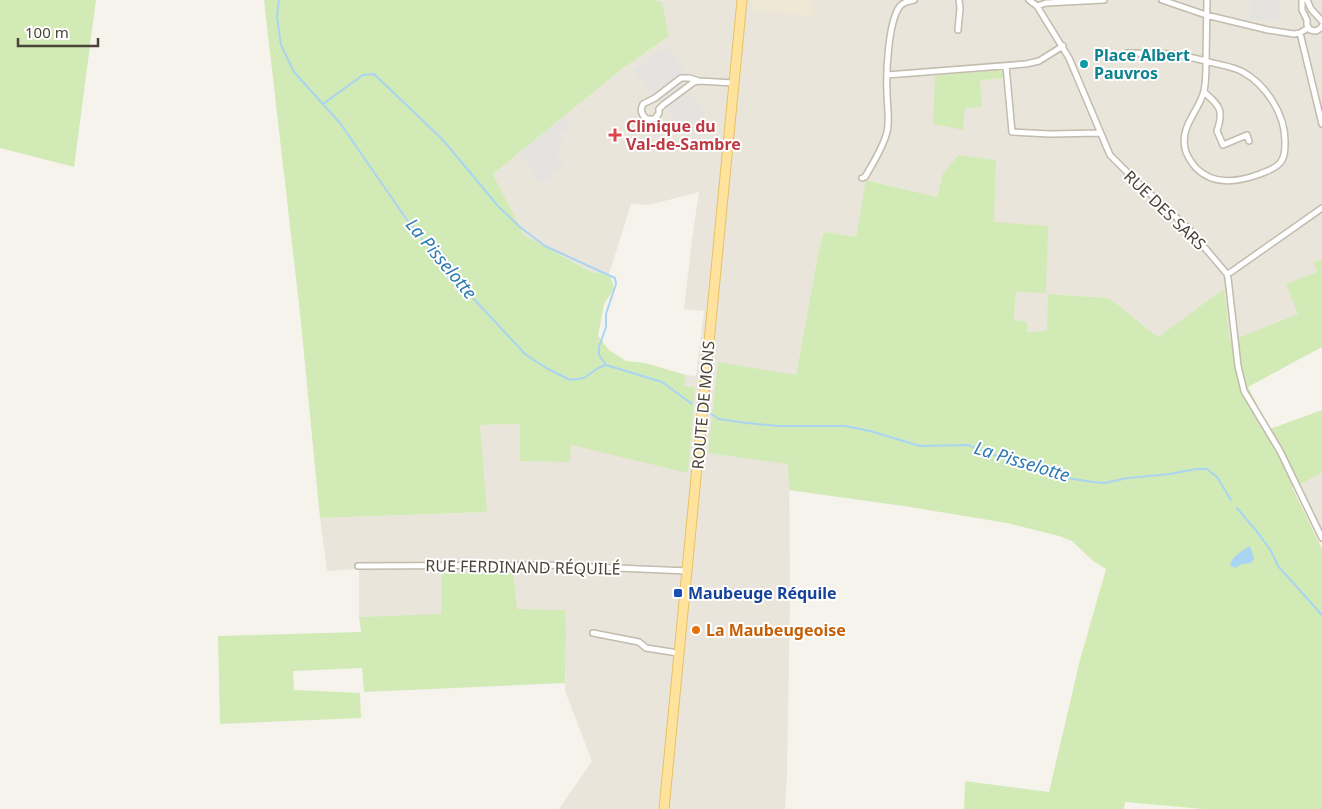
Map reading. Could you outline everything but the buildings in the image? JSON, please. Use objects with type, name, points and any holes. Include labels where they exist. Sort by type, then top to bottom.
[{"type":"main road","name":"ROUTE DE MONS","points":[[664,809],[742,0]]},
{"type":"street","points":[[862,178],[865,177],[874,161],[887,131],[887,75],[894,18],[905,1],[914,0]]},
{"type":"street","points":[[958,0],[960,8],[958,30]]},
{"type":"street","name":"RUE DES SARS","points":[[1029,0],[1036,6],[1062,46],[1077,75],[1110,155],[1115,162],[1188,228],[1227,274]]},
{"type":"street","points":[[1036,6],[1046,3],[1104,0]]},
{"type":"street","points":[[1162,0],[1206,15],[1268,30],[1294,34],[1308,28]]},
{"type":"street","points":[[1127,53],[1176,54],[1206,61],[1242,71],[1257,83],[1271,99],[1280,117],[1285,136],[1285,148],[1284,156],[1275,167],[1244,179],[1218,180],[1200,172],[1193,165],[1185,150],[1184,138],[1188,123],[1204,92],[1206,61],[1207,0]]},
{"type":"street","points":[[1302,0],[1302,10],[1307,20],[1308,28]]},
{"type":"street","points":[[1307,0],[1311,9],[1320,19]]},
{"type":"street","points":[[1307,20],[1314,15],[1320,19]]},
{"type":"street","points":[[1308,28],[1316,31],[1322,27]]},
{"type":"street","points":[[1300,33],[1322,124]]},
{"type":"street","points":[[887,75],[1026,64],[1039,61],[1062,46]]},
{"type":"street","points":[[1006,66],[1012,132],[1050,134],[1100,133]]},
{"type":"street","points":[[650,100],[659,106],[659,113],[655,119],[651,120],[644,117],[641,110],[643,104],[650,100],[655,98],[681,78],[720,83],[733,82]]},
{"type":"street","points":[[659,109],[694,82],[699,81]]},
{"type":"street","points":[[720,83],[728,89],[732,97]]},
{"type":"street","points":[[1204,92],[1221,111],[1221,123],[1217,131],[1226,152]]},
{"type":"street","points":[[1223,145],[1245,132],[1249,141]]},
{"type":"street","points":[[1322,208],[1227,274],[1238,366],[1244,391],[1280,451],[1322,538]]},
{"type":"street","name":"RUE FERDINAND RÉQUILÉ","points":[[358,566],[546,565],[688,571]]},
{"type":"street","points":[[593,632],[639,642],[646,648],[678,653]]},
{"type":"shaded area","points":[[654,0],[1322,0],[1322,259],[1313,262],[1317,272],[1298,314],[1230,341],[1224,290],[1158,337],[1109,298],[1049,294],[1047,332],[1027,332],[1014,320],[1016,292],[993,222],[996,160],[943,173],[937,197],[867,180],[856,237],[824,232],[818,254],[796,375],[708,453],[789,464],[790,598],[785,809],[559,809],[592,761],[565,691],[566,635],[516,609],[512,572],[443,573],[441,615],[359,617],[359,569],[327,571],[320,518],[486,512],[480,425],[520,424],[520,461],[571,445],[695,389],[684,386],[686,375],[696,376],[704,311],[684,309],[699,192],[649,205],[631,204],[609,274],[591,272],[524,235],[493,174],[622,69],[669,36],[662,2]]},
{"type":"shaded area","points":[[753,0],[810,0],[810,2],[814,2],[812,16],[751,10]]},
{"type":"shaded area","points":[[1250,0],[1279,0],[1279,21],[1250,20]]},
{"type":"shaded area","points":[[667,46],[693,79],[683,86],[704,111],[705,123],[689,136],[633,70]]},
{"type":"shaded area","points":[[564,117],[571,126],[560,135],[563,140],[561,147],[558,149],[560,153],[556,156],[564,166],[543,183],[541,180],[538,182],[531,173],[534,170],[519,153]]},
{"type":"shaded area","points":[[1322,473],[1322,533],[1299,485]]},
{"type":"green space","points":[[0,0],[96,0],[74,167],[0,148]]},
{"type":"green space","points":[[264,0],[654,0],[662,2],[669,36],[622,69],[493,174],[524,235],[591,272],[609,274],[614,289],[604,304],[598,336],[609,350],[626,361],[645,363],[686,375],[684,386],[695,388],[688,473],[571,445],[570,462],[520,461],[520,424],[480,425],[487,512],[320,518],[300,313]]},
{"type":"green space","points":[[999,70],[1004,72],[1004,78],[980,80],[982,107],[965,108],[963,130],[933,124],[935,76]]},
{"type":"green space","points":[[959,155],[996,160],[994,222],[1048,226],[1046,293],[1016,292],[1014,320],[1027,322],[1027,332],[1047,331],[1048,294],[1109,298],[1158,337],[1224,289],[1230,341],[1298,314],[1286,284],[1317,272],[1313,262],[1322,259],[1322,347],[1248,387],[1270,429],[1322,410],[1322,473],[1292,487],[1322,549],[1322,809],[1203,809],[1125,802],[1124,809],[964,809],[965,781],[1049,792],[1080,660],[1106,569],[1093,561],[1072,541],[1059,536],[1007,523],[789,490],[788,464],[708,453],[718,362],[796,375],[818,254],[824,232],[856,237],[866,180],[937,197],[943,173]]},
{"type":"green space","points":[[513,572],[517,609],[565,610],[565,683],[364,692],[362,668],[293,671],[294,690],[360,693],[361,718],[220,724],[218,636],[361,632],[359,617],[441,614],[442,573]]},
{"type":"water","points":[[1250,546],[1254,559],[1251,563],[1242,564],[1235,568],[1230,565],[1235,556]]},
{"type":"waterway","name":"La Pisselotte","points":[[279,0],[277,17],[281,45],[294,72],[340,123],[405,217],[446,269],[526,355],[570,380],[584,378],[606,365],[662,382],[692,404]]},
{"type":"waterway","points":[[323,104],[363,75],[374,74],[443,140],[498,206],[520,227],[545,246],[615,278],[616,284],[606,314],[606,327],[599,347],[599,355],[606,365]]},
{"type":"waterway","name":"La Pisselotte","points":[[711,414],[719,419],[778,426],[845,426],[870,431],[920,446],[968,445],[1023,466],[1067,478],[1093,482],[1104,483],[1128,478],[1207,469],[1217,477],[1231,500]]},
{"type":"waterway","name":"La Pisselotte","points":[[1237,508],[1271,551],[1278,566],[1322,615]]},
{"type":"place","name":"Place Albert Pauvros","points":[[1084,64]]},
{"type":"place","name":"Clinique du Val-de-Sambre","points":[[615,135]]},
{"type":"place","name":"Maubeuge Réquile","points":[[678,593]]},
{"type":"place","name":"La Maubeugeoise","points":[[696,630]]}]
